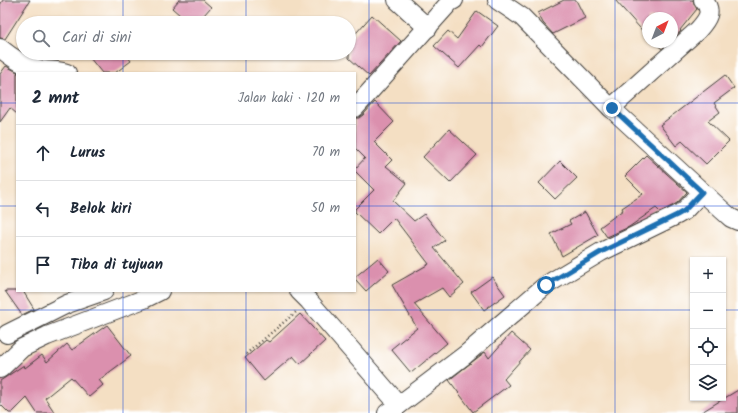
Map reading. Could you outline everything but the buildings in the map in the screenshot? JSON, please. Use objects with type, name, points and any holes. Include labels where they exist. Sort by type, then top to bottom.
[{"type":"street","points":[[397,0],[428,28]]},
{"type":"street","points":[[497,0],[522,17],[612,108],[702,192],[731,218],[738,221]]},
{"type":"street","points":[[612,108],[702,26],[708,16],[709,9],[707,3],[703,0]]},
{"type":"street","points":[[356,107],[451,1]]},
{"type":"street","points":[[0,48],[22,64],[61,72]]},
{"type":"street","points":[[304,296],[393,409],[465,355],[546,285],[601,252],[684,211],[702,192]]},
{"type":"street","points":[[6,334],[67,304],[101,292]]},
{"type":"street","points":[[0,369],[22,348],[47,336],[144,299],[158,292]]},
{"type":"path","points":[[246,354],[304,296]]},
{"type":"route","points":[[546,285],[601,252],[684,211],[702,192],[612,108]]}]
